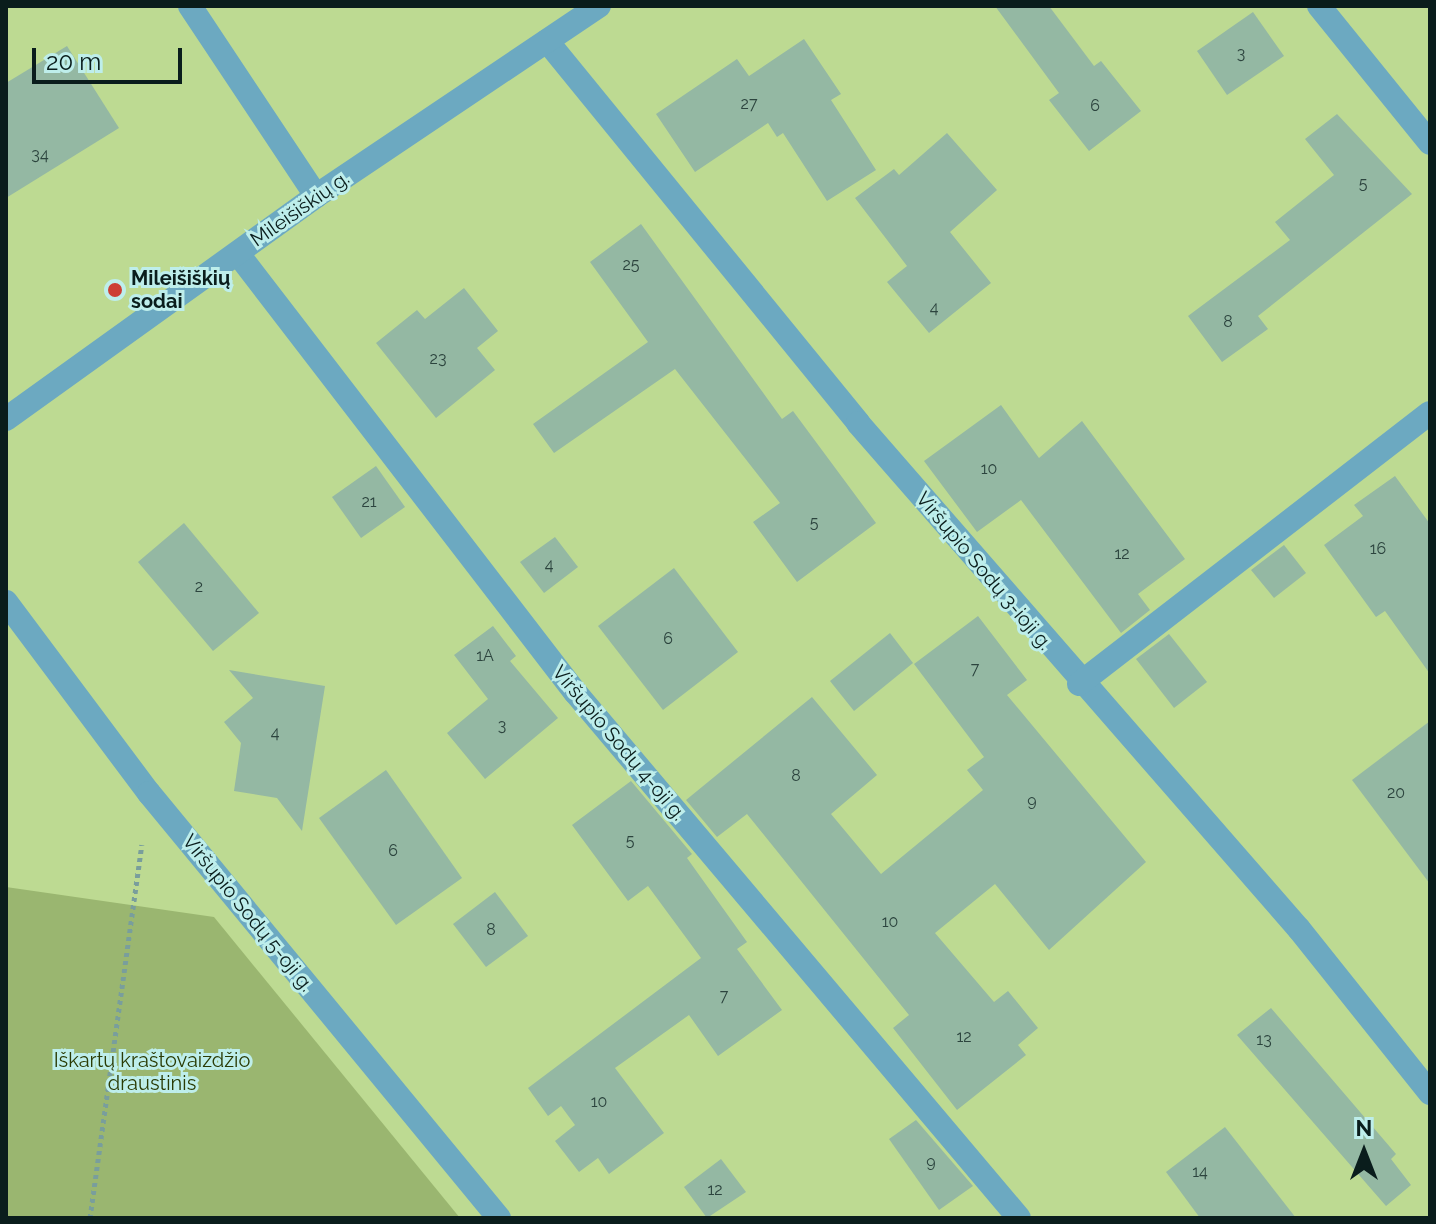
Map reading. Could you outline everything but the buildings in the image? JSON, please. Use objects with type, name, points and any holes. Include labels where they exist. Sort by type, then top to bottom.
[{"type":"street","points":[[190,6],[316,196]]},
{"type":"street","name":"Mileišiškių g.","points":[[6,419],[316,196],[599,6]]},
{"type":"street","points":[[1319,6],[1430,143]]},
{"type":"street","name":"Viršupio Sodų 3-ioji g.","points":[[547,41],[1079,684],[1299,929],[1430,1093]]},
{"type":"street","name":"Viršupio Sodų 4-oji g.","points":[[238,254],[575,692],[1019,1218]]},
{"type":"street","points":[[1079,684],[1430,413]]},
{"type":"street","name":"Viršupio Sodų 5-oji g.","points":[[6,602],[149,793],[499,1218]]},
{"type":"path","points":[[90,1218],[149,793]]},
{"type":"green space","points":[[6,6],[1430,6],[1430,1218],[6,1218]]},
{"type":"green space","name":"Iškartų kraštovaizdžio draustinis","points":[[6,887],[214,917],[460,1218],[6,1218]]},
{"type":"place","name":"Mileišiškių sodai","points":[[115,290]]}]
